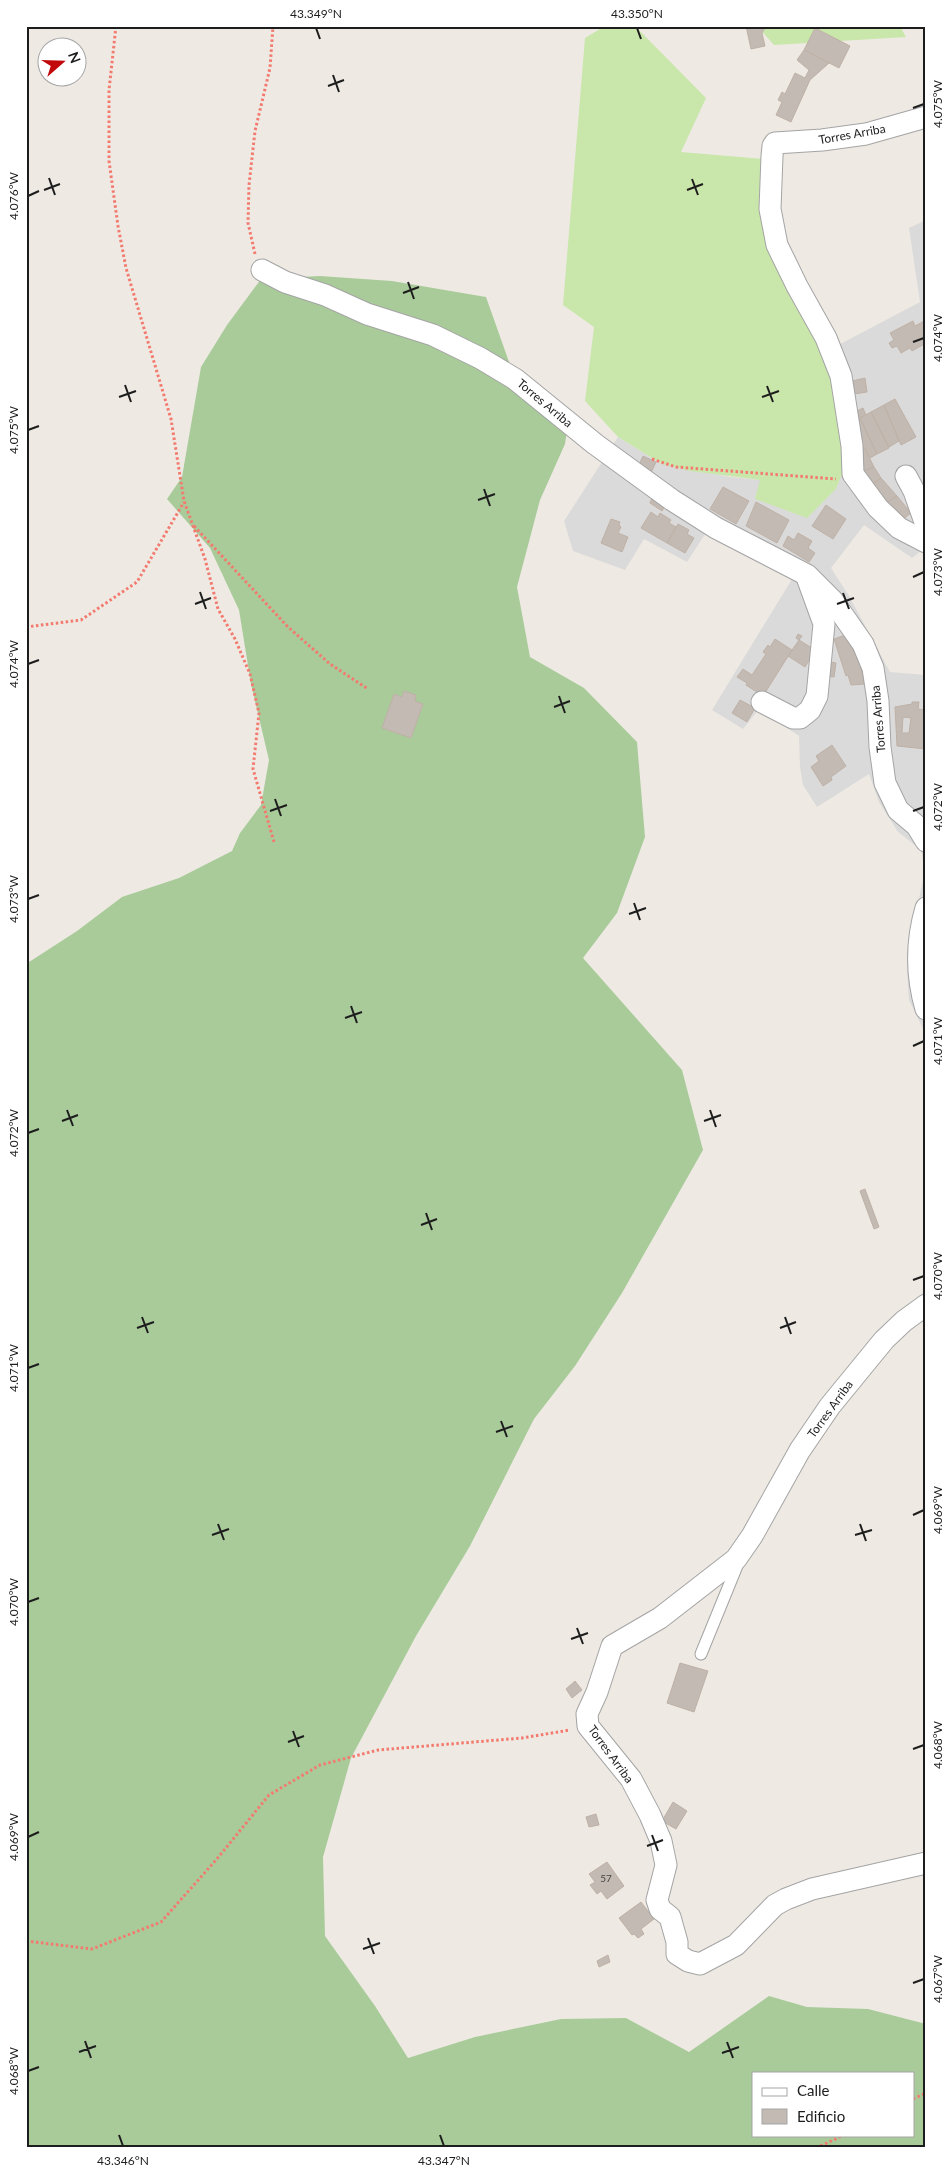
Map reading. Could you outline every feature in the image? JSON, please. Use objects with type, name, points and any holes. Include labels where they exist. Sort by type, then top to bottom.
[{"type":"street","name":"Torres Arriba","points":[[925,536],[898,528],[878,508],[853,474],[852,446],[841,376],[826,338],[777,245],[770,209],[773,146],[780,142],[822,140],[866,134],[926,117]]},
{"type":"street","name":"Torres Arriba","points":[[262,270],[285,282],[325,295],[367,314],[433,335],[480,358],[515,379],[594,444],[672,500],[716,528],[807,575],[833,601],[863,644],[873,668],[878,701],[880,747],[885,783],[898,810],[917,826],[926,841]]},
{"type":"street","name":"Torres Arriba","points":[[906,476],[914,491],[925,536]]},
{"type":"street","points":[[762,702],[793,718],[800,718],[810,710],[817,696],[824,624],[807,575]]},
{"type":"street","points":[[925,1001],[918,964],[919,932],[926,908]]},
{"type":"street","name":"Torres Arriba","points":[[926,1306],[904,1321],[884,1340],[830,1406],[800,1450],[752,1536],[736,1559],[660,1618],[612,1646],[597,1692],[587,1714],[588,1726],[631,1779],[661,1841],[666,1865],[657,1900],[660,1909],[670,1917],[677,1942],[677,1954],[688,1961],[700,1964],[736,1945],[766,1914],[786,1899],[812,1889],[926,1864]]},
{"type":"lane","points":[[701,1654],[743,1549]]},
{"type":"path","points":[[116,26],[109,90],[109,161],[126,268],[171,419],[184,501],[205,559],[218,609],[250,674],[259,713],[254,769],[274,842]]},
{"type":"path","points":[[262,270],[252,248],[248,223],[248,185],[255,131],[270,68],[273,26]]},
{"type":"path","points":[[647,457],[676,467],[858,481]]},
{"type":"path","points":[[26,627],[81,620],[137,582],[184,501]]},
{"type":"path","points":[[193,525],[288,628],[330,664],[368,689]]},
{"type":"path","points":[[26,1941],[92,1949],[161,1922],[216,1860],[269,1795],[320,1765],[378,1750],[522,1738],[588,1726]]},
{"type":"path","points":[[914,2099],[926,2093]]},
{"type":"path","points":[[816,2148],[842,2136]]},
{"type":"shaded area","points":[[926,220],[926,547],[912,558],[864,525],[831,568],[849,596],[890,672],[926,675],[926,1035],[909,1000],[907,970],[907,951],[925,872],[921,850],[898,832],[879,802],[869,774],[817,807],[803,785],[800,767],[799,736],[759,709],[743,729],[712,710],[792,579],[707,531],[687,562],[644,539],[625,570],[573,551],[564,521],[618,437],[662,464],[730,477],[761,480],[755,499],[827,351],[920,302],[909,228]]},
{"type":"green space","points":[[605,26],[635,26],[706,98],[681,152],[764,159],[765,212],[827,351],[847,462],[836,489],[807,518],[755,499],[760,480],[690,471],[662,464],[618,437],[585,401],[594,327],[563,305],[585,38]]},
{"type":"green space","points":[[757,26],[900,26],[906,37],[774,45]]},
{"type":"green space","points":[[320,276],[392,281],[486,297],[515,379],[568,423],[565,444],[540,500],[517,587],[530,657],[584,688],[637,742],[645,837],[617,913],[583,958],[682,1070],[703,1150],[622,1293],[575,1366],[534,1419],[470,1546],[416,1636],[351,1758],[323,1857],[325,1936],[375,2006],[408,2058],[475,2037],[561,2019],[626,2018],[689,2052],[769,1996],[807,2007],[868,2009],[926,2024],[926,2148],[26,2148],[26,964],[77,931],[122,897],[179,878],[232,851],[240,833],[261,805],[269,760],[251,684],[239,610],[210,548],[167,499],[182,477],[201,367],[227,325],[261,279]]},
{"type":"building","points":[[746,26],[766,26],[762,33],[765,46],[751,49]]},
{"type":"building","points":[[815,28],[850,46],[839,68],[804,50]]},
{"type":"building","points":[[804,50],[829,63],[810,80],[791,122],[776,115],[782,102],[778,100],[782,92],[785,94],[795,73],[805,78],[809,70],[797,60]]},
{"type":"building","points":[[926,320],[926,343],[912,351],[910,348],[901,353],[897,346],[892,348],[889,343],[894,340],[890,333],[913,321],[915,326]]},
{"type":"building","points":[[865,378],[867,392],[854,394],[852,381]]},
{"type":"building","points":[[895,399],[916,437],[901,445],[884,405]]},
{"type":"building","points":[[884,405],[899,441],[889,447],[871,412]]},
{"type":"building","points":[[863,408],[866,415],[860,418],[877,454],[870,458],[865,449],[856,452],[851,414]]},
{"type":"building","points":[[871,412],[889,448],[877,454],[860,418]]},
{"type":"building","points":[[865,449],[874,467],[859,473],[856,452]]},
{"type":"building","points":[[643,456],[656,462],[651,473],[638,467]]},
{"type":"building","points":[[874,467],[881,478],[867,488],[859,473]]},
{"type":"building","points":[[881,478],[897,496],[883,505],[867,488]]},
{"type":"building","points":[[723,487],[749,501],[736,524],[710,509]]},
{"type":"building","points":[[653,496],[666,504],[662,511],[650,503]]},
{"type":"building","points":[[897,496],[911,513],[902,520],[883,505]]},
{"type":"building","points":[[756,502],[789,520],[777,543],[746,526]]},
{"type":"building","points":[[826,505],[846,519],[833,539],[812,526]]},
{"type":"building","points":[[651,512],[658,517],[660,513],[671,520],[669,523],[676,527],[667,543],[641,528]]},
{"type":"building","points":[[611,519],[620,522],[619,525],[621,527],[618,533],[628,537],[622,552],[601,543]]},
{"type":"building","points":[[678,524],[689,530],[687,534],[694,538],[685,553],[667,543]]},
{"type":"building","points":[[798,533],[812,541],[808,548],[815,553],[809,562],[783,546],[788,536],[794,540]]},
{"type":"building","points":[[798,634],[802,636],[799,640],[796,638]]},
{"type":"building","points":[[845,635],[859,661],[865,684],[851,685],[848,675],[846,676],[834,639]]},
{"type":"building","points":[[775,639],[792,650],[763,696],[737,677],[743,669],[752,675],[766,654],[763,652],[768,645],[770,647]]},
{"type":"building","points":[[799,640],[815,650],[805,667],[788,656]]},
{"type":"building","points":[[826,661],[836,663],[834,677],[824,676]]},
{"type":"building","points":[[404,691],[416,695],[415,701],[423,704],[411,738],[382,728],[394,694],[402,697]]},
{"type":"building","points":[[740,700],[755,708],[747,722],[732,713]]},
{"type":"building","points":[[912,702],[919,702],[918,709],[926,710],[926,749],[897,746],[895,707],[912,704]],"holes":[[[903,717],[911,718],[909,733],[902,733]]]},
{"type":"building","points":[[832,745],[846,766],[831,777],[832,780],[823,786],[811,767],[819,761],[816,756]]},
{"type":"building","points":[[865,1189],[879,1227],[874,1229],[860,1191]]},
{"type":"building","points":[[680,1663],[708,1671],[694,1712],[667,1703]]},
{"type":"building","points":[[575,1681],[582,1690],[572,1698],[566,1689]]},
{"type":"building","points":[[673,1802],[687,1811],[676,1829],[662,1821]]},
{"type":"building","points":[[596,1814],[599,1825],[589,1827],[586,1817]]},
{"type":"building","points":[[607,1862],[624,1886],[607,1899],[601,1891],[597,1894],[590,1885],[595,1882],[589,1874]]},
{"type":"building","points":[[641,1902],[654,1919],[641,1929],[644,1934],[638,1938],[634,1934],[632,1935],[619,1918]]},
{"type":"building","points":[[608,1955],[610,1962],[599,1967],[597,1961]]}]
